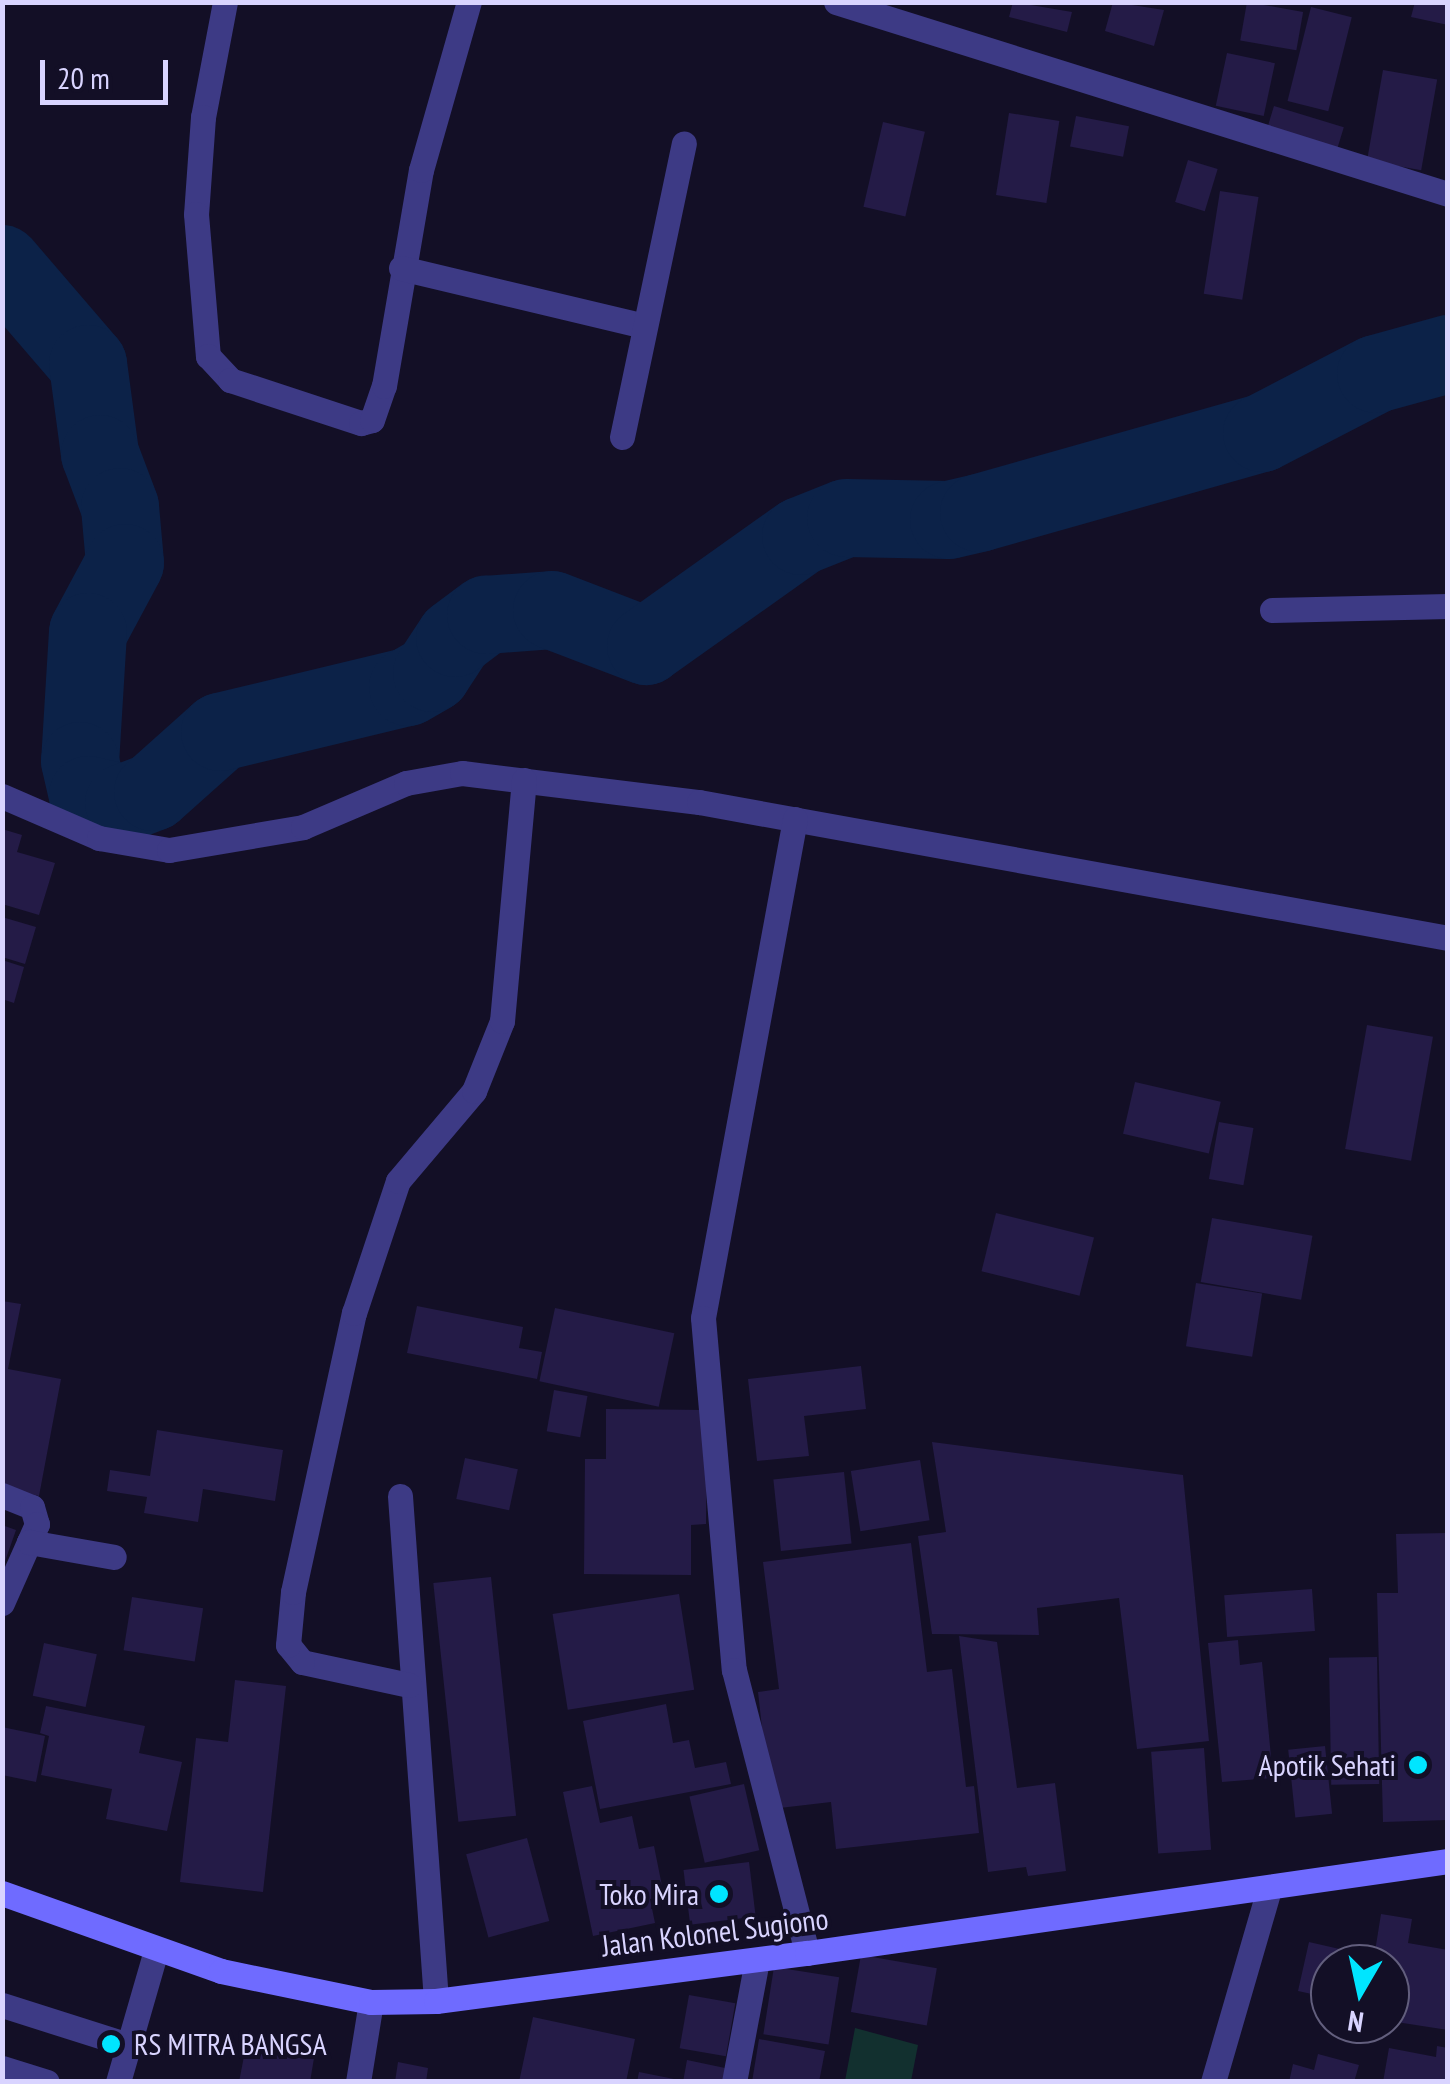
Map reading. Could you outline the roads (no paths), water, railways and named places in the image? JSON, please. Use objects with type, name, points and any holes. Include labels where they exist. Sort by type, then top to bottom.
[{"type":"main road","name":"Jalan Kolonel Sugiono","points":[[2,1894],[221,1971],[371,2002],[436,2000],[807,1954],[1448,1861]]},
{"type":"street","points":[[225,2],[203,116],[196,214],[208,356],[230,380],[352,421],[372,420],[384,386],[400,268],[469,2]]},
{"type":"street","points":[[836,2],[1448,194]]},
{"type":"street","points":[[622,437],[641,326],[684,143]]},
{"type":"street","points":[[400,268],[641,326]]},
{"type":"street","points":[[1272,610],[1448,606]]},
{"type":"street","points":[[2,796],[100,838],[169,850],[302,828],[431,776],[524,780],[795,819],[1448,938]]},
{"type":"street","points":[[409,1685],[302,1662],[288,1645],[293,1592],[354,1313],[398,1181],[474,1091],[502,1021],[524,780]]},
{"type":"street","points":[[795,819],[703,1318],[734,1670],[807,1954]]},
{"type":"street","points":[[2,1495],[32,1507],[37,1524],[2,1603]]},
{"type":"street","points":[[400,1496],[409,1685],[436,2000]]},
{"type":"street","points":[[29,1542],[114,1558]]},
{"type":"street","points":[[1213,2082],[1269,1889]]},
{"type":"street","points":[[118,2082],[156,1950]]},
{"type":"street","points":[[734,2082],[757,1960]]},
{"type":"street","points":[[358,2082],[371,2002]]},
{"type":"street","points":[[2,2004],[128,2045]]},
{"type":"street","points":[[2,2068],[46,2082]]},
{"type":"waterway","points":[[2,264],[88,364],[100,454],[120,507],[125,563],[88,632],[80,761],[88,795],[124,803],[153,792],[220,732],[408,687],[432,673],[455,638],[486,615],[552,610],[646,646],[801,536],[846,518],[949,520],[979,513],[1262,433],[1376,374],[1448,354]]},
{"type":"place","name":"Apotik Sehati","points":[[1418,1765]]},
{"type":"place","name":"Toko Mira","points":[[719,1894]]},
{"type":"place","name":"RS MITRA BANGSA","points":[[111,2044]]}]
